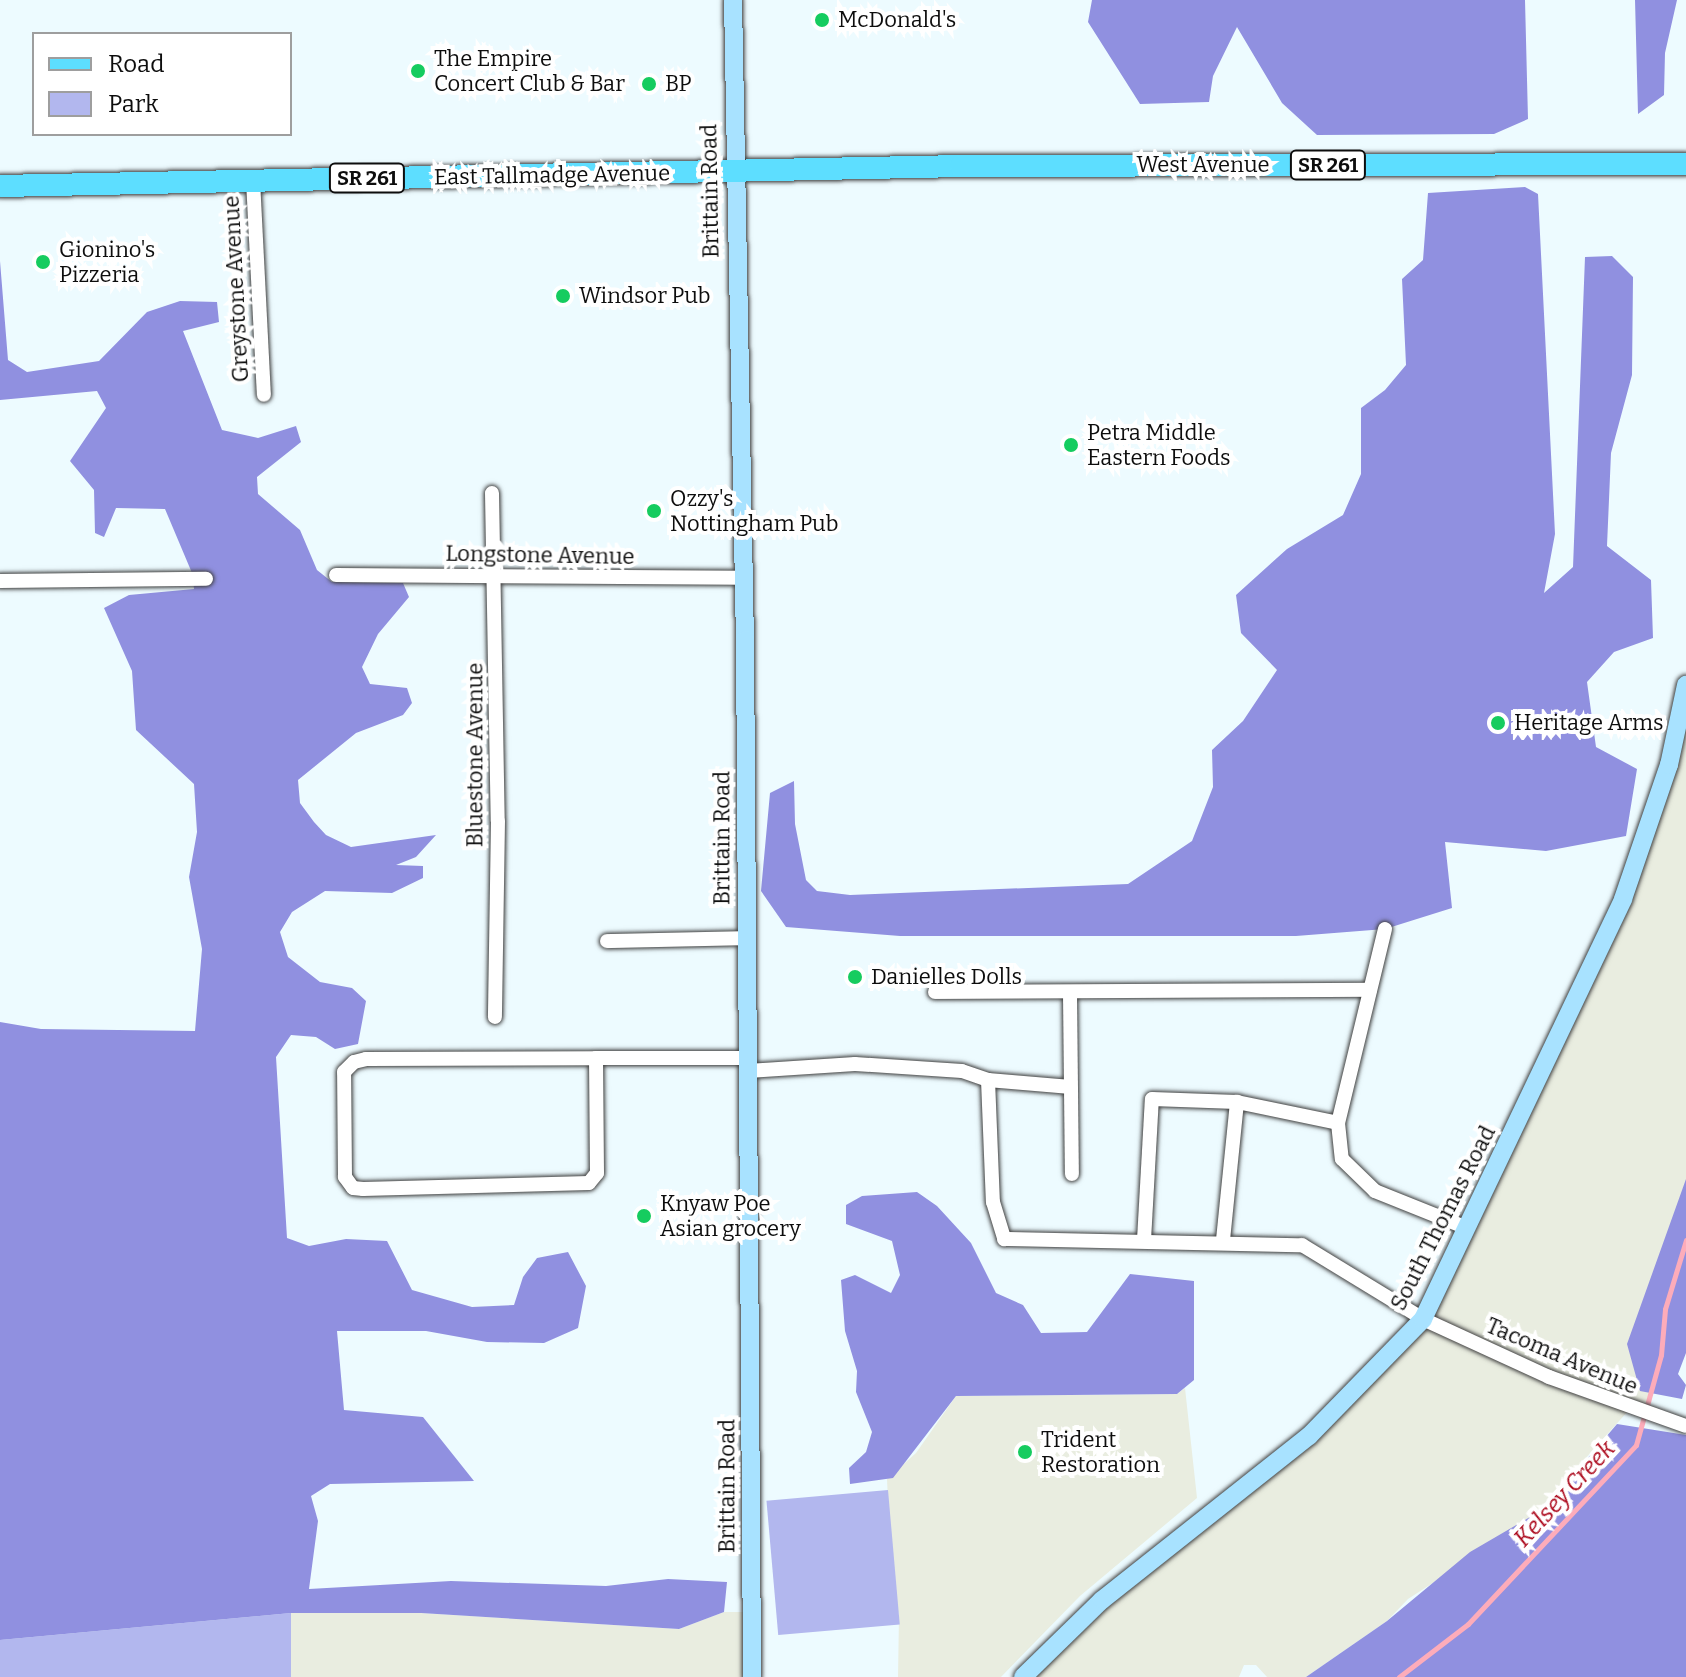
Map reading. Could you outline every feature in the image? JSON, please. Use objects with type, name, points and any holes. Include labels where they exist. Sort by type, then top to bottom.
[{"type":"main road","name":"Brittain Road","points":[[733,0],[733,171],[748,1064],[752,1677]]},
{"type":"main road","name":"West Avenue","points":[[961,166],[1686,164]]},
{"type":"main road","name":"East Tallmadge Avenue","points":[[0,186],[961,166]]},
{"type":"main road","name":"South Thomas Road","points":[[1023,1677],[1102,1600],[1309,1436],[1423,1319],[1623,899],[1648,832],[1685,698]]},
{"type":"street","name":"Greystone Avenue","points":[[253,180],[264,395]]},
{"type":"street","name":"Bluestone Avenue","points":[[492,493],[495,1017]]},
{"type":"street","name":"Longstone Avenue","points":[[336,575],[742,578]]},
{"type":"street","points":[[0,581],[206,579]]},
{"type":"street","points":[[1385,929],[1338,1123],[1342,1159],[1375,1191],[1467,1228]]},
{"type":"street","points":[[607,941],[745,938]]},
{"type":"street","points":[[935,992],[1070,994],[1370,990]]},
{"type":"street","points":[[1070,994],[1072,1174]]},
{"type":"street","points":[[596,1058],[597,1173],[589,1183],[363,1189],[353,1188],[345,1177],[344,1072],[354,1062],[596,1058],[748,1064],[855,1064],[962,1071],[988,1080],[1071,1087]]},
{"type":"street","name":"Tacoma Avenue","points":[[988,1080],[993,1202],[1004,1239],[1223,1240],[1302,1245],[1423,1319],[1629,1410],[1686,1426]]},
{"type":"street","points":[[1144,1240],[1152,1099],[1237,1102],[1338,1123]]},
{"type":"street","points":[[1223,1240],[1237,1102]]},
{"type":"shaded area","points":[[1092,0],[1525,0],[1528,119],[1494,134],[1317,135],[1282,103],[1237,27],[1213,76],[1209,102],[1140,104],[1088,22]]},
{"type":"shaded area","points":[[1635,0],[1677,0],[1665,53],[1664,95],[1638,114]]},
{"type":"shaded area","points":[[1525,187],[1538,194],[1555,534],[1544,593],[1573,567],[1585,257],[1612,256],[1633,277],[1632,375],[1611,453],[1607,546],[1651,580],[1653,638],[1614,652],[1587,682],[1596,747],[1637,769],[1626,836],[1546,851],[1445,842],[1452,908],[1385,929],[1296,936],[900,936],[786,927],[761,891],[770,793],[794,781],[795,824],[806,880],[817,891],[850,895],[1128,884],[1192,841],[1213,787],[1212,750],[1243,721],[1277,670],[1241,633],[1236,595],[1287,549],[1343,515],[1361,474],[1361,408],[1385,390],[1406,365],[1402,279],[1423,260],[1428,193]]},
{"type":"shaded area","points":[[0,261],[8,360],[27,372],[99,361],[147,312],[180,301],[217,302],[219,322],[183,331],[222,430],[258,438],[296,426],[301,442],[257,477],[258,494],[300,530],[317,570],[332,582],[403,583],[409,597],[378,634],[362,667],[370,684],[407,688],[412,703],[403,715],[356,733],[298,780],[300,803],[314,822],[326,835],[351,847],[436,835],[416,857],[396,865],[423,866],[423,878],[392,893],[325,891],[292,912],[280,932],[288,957],[320,982],[352,988],[366,1001],[358,1044],[335,1049],[316,1037],[291,1035],[276,1057],[287,1238],[309,1246],[346,1239],[387,1241],[412,1290],[472,1307],[514,1305],[523,1277],[537,1258],[568,1252],[586,1286],[578,1328],[544,1343],[487,1342],[426,1331],[337,1331],[344,1410],[423,1417],[474,1481],[330,1484],[311,1496],[318,1521],[309,1589],[451,1581],[606,1586],[668,1579],[727,1582],[724,1612],[679,1629],[421,1613],[291,1613],[0,1640],[0,1022],[41,1029],[195,1031],[202,949],[189,877],[197,832],[194,784],[136,730],[132,671],[104,608],[129,595],[194,589],[192,573],[165,509],[116,508],[104,537],[95,533],[94,490],[70,461],[106,408],[97,391],[0,400]]},
{"type":"shaded area","points":[[1686,685],[1686,1240],[1645,1412],[1629,1410],[1530,1520],[1408,1599],[1387,1621],[1306,1677],[1267,1677],[1256,1665],[1244,1665],[1239,1677],[1023,1677],[1309,1436],[1424,1319],[1623,899]]},
{"type":"shaded area","points":[[1686,1179],[1686,1353],[1678,1374],[1686,1385],[1682,1399],[1640,1391],[1627,1344]]},
{"type":"shaded area","points":[[917,1192],[937,1206],[971,1243],[996,1293],[1023,1305],[1041,1333],[1087,1332],[1130,1274],[1194,1281],[1194,1380],[1177,1394],[956,1396],[893,1478],[850,1484],[849,1468],[866,1452],[872,1432],[856,1392],[857,1371],[845,1331],[841,1280],[855,1275],[891,1293],[900,1275],[892,1241],[846,1224],[846,1205],[862,1196]]},
{"type":"shaded area","points":[[1185,1388],[1197,1498],[1080,1596],[1001,1677],[898,1677],[899,1615],[892,1588],[887,1479],[916,1453],[956,1396],[1177,1394]]},
{"type":"shaded area","points":[[1617,1424],[1686,1435],[1686,1677],[1306,1677],[1387,1621],[1470,1552],[1530,1517],[1557,1494]]},
{"type":"shaded area","points":[[724,1612],[751,1612],[752,1677],[291,1677],[291,1613],[421,1613],[679,1629]]},
{"type":"green space","points":[[888,1490],[900,1624],[778,1635],[766,1501]]},
{"type":"green space","points":[[291,1613],[291,1677],[0,1677],[0,1640]]},
{"type":"waterway","name":"Kelsey Creek","points":[[1399,1677],[1468,1624],[1636,1445],[1661,1355],[1665,1309],[1686,1240]]},
{"type":"place","name":"McDonald's","points":[[822,20]]},
{"type":"place","name":"The Empire Concert Club & Bar","points":[[418,71]]},
{"type":"place","name":"BP","points":[[649,84]]},
{"type":"place","name":"Gionino's Pizzeria","points":[[43,262]]},
{"type":"place","name":"Windsor Pub","points":[[563,296]]},
{"type":"place","name":"Petra Middle Eastern Foods","points":[[1071,445]]},
{"type":"place","name":"Ozzy's Nottingham Pub","points":[[654,511]]},
{"type":"place","name":"Heritage Arms","points":[[1498,723]]},
{"type":"place","name":"Danielles Dolls","points":[[855,977]]},
{"type":"place","name":"Knyaw Poe Asian grocery","points":[[644,1216]]},
{"type":"place","name":"Trident Restoration","points":[[1025,1452]]}]
